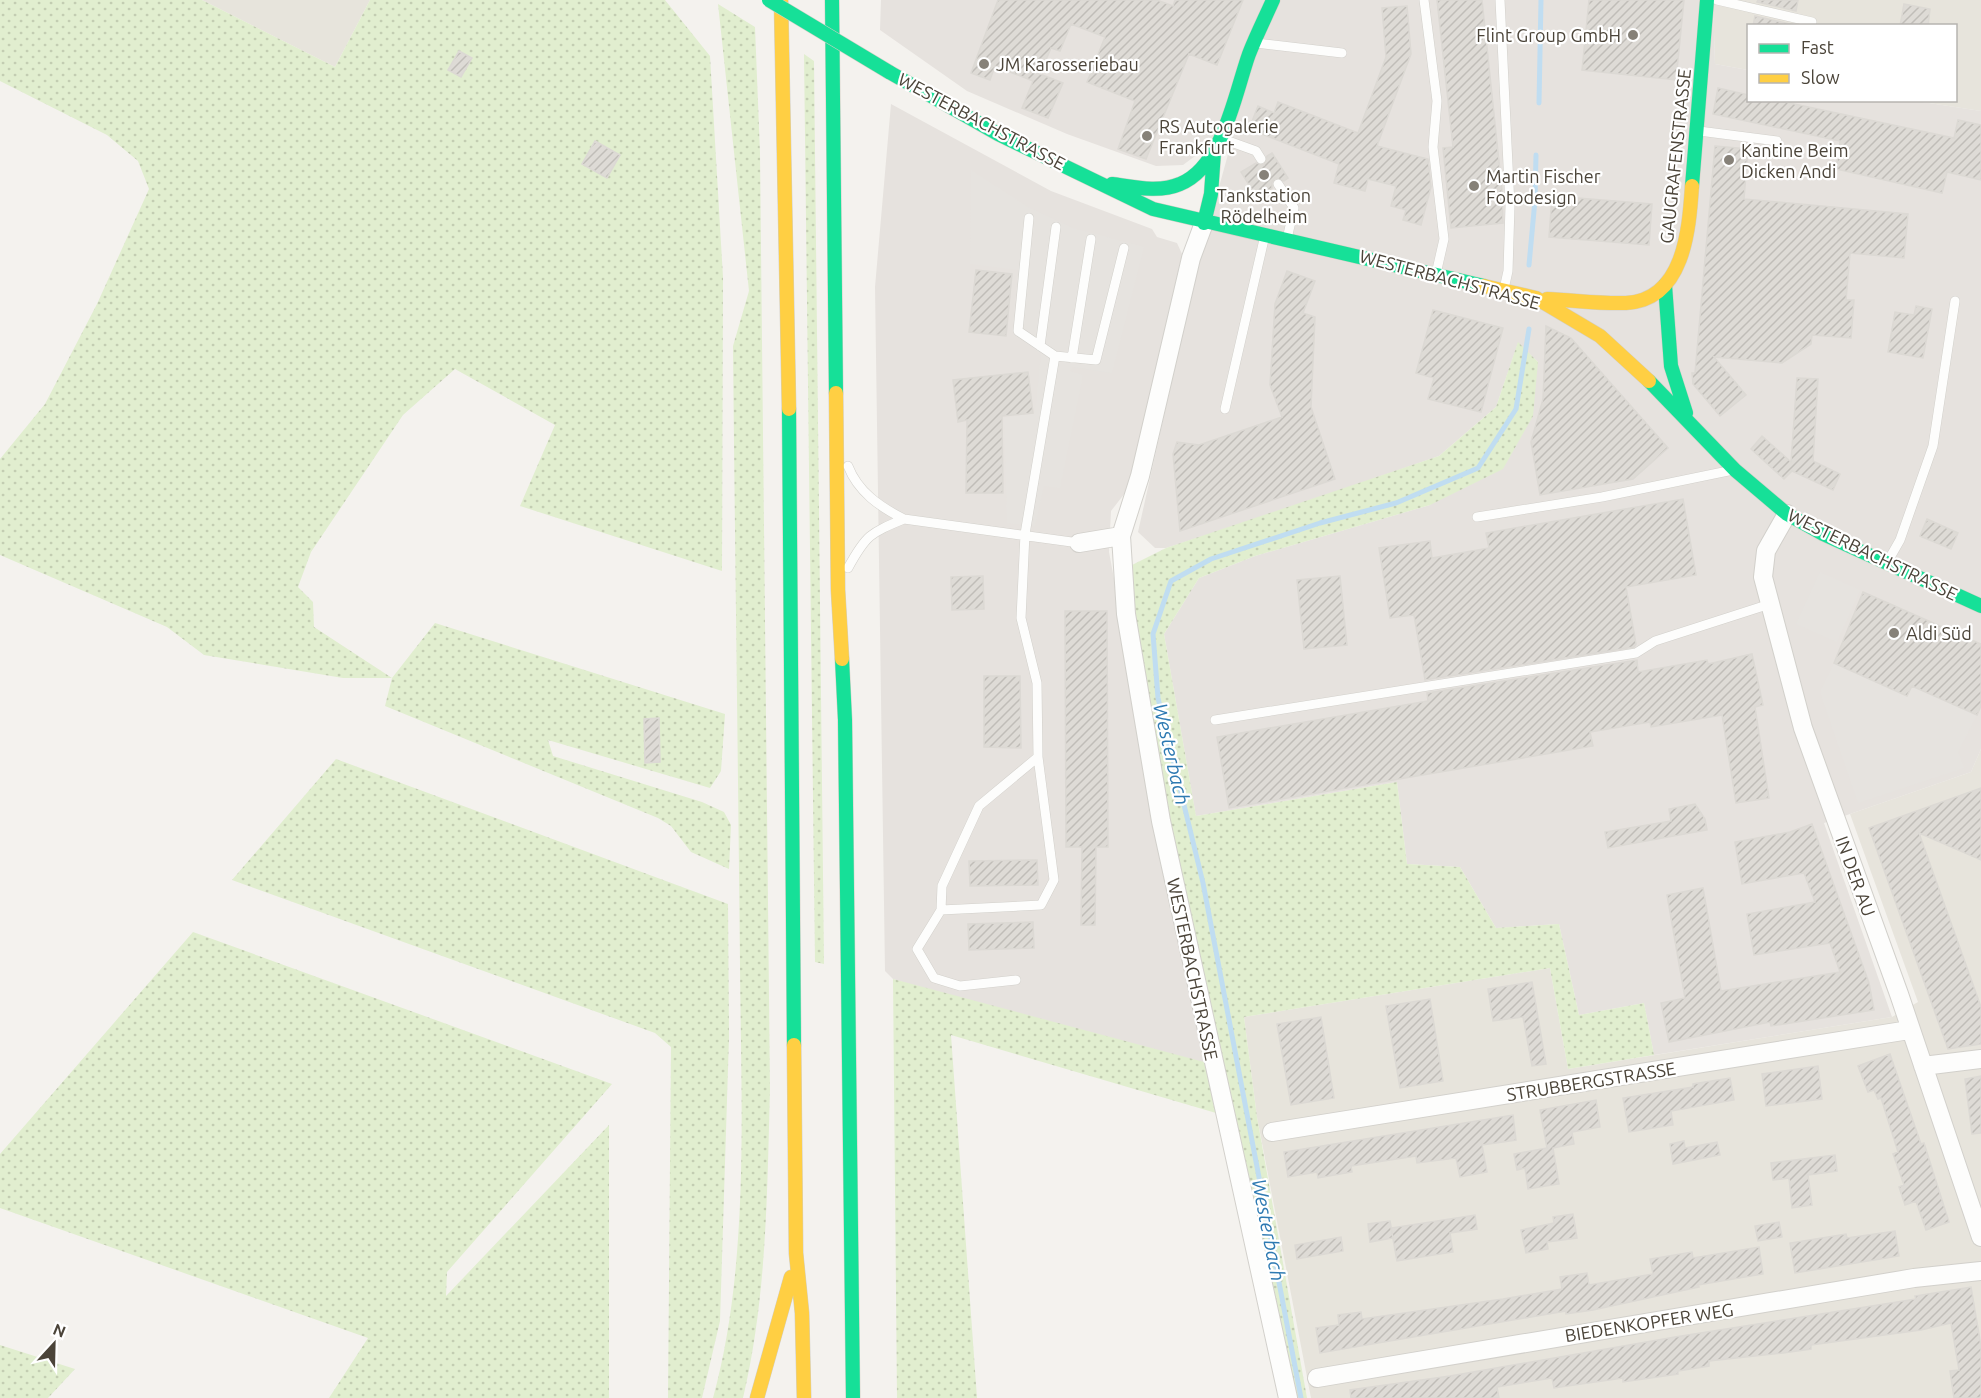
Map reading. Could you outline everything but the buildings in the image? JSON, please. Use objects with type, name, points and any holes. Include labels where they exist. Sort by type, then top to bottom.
[{"type":"main road","name":"WESTERBACHSTRASSE","points":[[769,0],[998,134],[1153,210],[1536,298],[1600,336],[1692,423],[1735,470],[1787,514],[1823,534],[1981,606]]},
{"type":"main road","points":[[781,0],[789,419],[796,1253],[802,1312],[804,1398]]},
{"type":"main road","points":[[832,0],[838,590],[845,720],[853,1398]]},
{"type":"main road","points":[[1204,223],[1211,194],[1214,151],[1254,42],[1273,0]]},
{"type":"main road","name":"GAUGRAFENSTRASSE","points":[[1536,298],[1589,303],[1628,303],[1653,294],[1665,285],[1683,256],[1690,213],[1707,0]]},
{"type":"main road","points":[[1098,182],[1157,188],[1182,184],[1199,172],[1214,151]]},
{"type":"main road","name":"WESTERBACHSTRASSE","points":[[1665,285],[1666,326],[1674,380],[1692,423]]},
{"type":"main road","points":[[757,1398],[784,1308],[796,1253]]},
{"type":"street","name":"WESTERBACHSTRASSE","points":[[1204,223],[1191,258],[1140,476],[1121,536],[1125,614],[1161,821],[1288,1398]]},
{"type":"street","name":"IN DER AU","points":[[1787,514],[1771,540],[1763,563],[1770,604],[1803,729],[1899,994],[1909,1030],[1981,1237]]},
{"type":"street","points":[[1079,543],[1121,536]]},
{"type":"street","name":"STRUBBERGSTRASSE","points":[[1272,1132],[1909,1030]]},
{"type":"street","points":[[1923,1066],[1981,1059]]},
{"type":"street","name":"BIEDENKOPFER WEG","points":[[1317,1378],[1914,1278],[1981,1271]]},
{"type":"lane","points":[[1424,0],[1437,101],[1433,147],[1444,240],[1435,274]]},
{"type":"lane","points":[[1500,0],[1510,206],[1508,271],[1503,291]]},
{"type":"lane","points":[[1717,0],[1812,22]]},
{"type":"lane","points":[[1254,42],[1342,53]]},
{"type":"lane","points":[[1696,131],[1777,141]]},
{"type":"lane","points":[[1219,137],[1256,151],[1261,159]]},
{"type":"lane","points":[[1278,184],[1294,208],[1287,239]]},
{"type":"lane","points":[[1029,218],[1018,331],[1055,356],[1096,360],[1124,248]]},
{"type":"lane","points":[[1040,346],[1056,227]]},
{"type":"lane","points":[[1225,409],[1265,235]]},
{"type":"lane","points":[[1072,358],[1091,238]]},
{"type":"lane","points":[[1887,563],[1900,540],[1933,446],[1955,301]]},
{"type":"lane","points":[[941,910],[1041,905],[1054,880],[1038,757],[1036,683],[1021,618],[1025,534],[1055,356]]},
{"type":"lane","points":[[837,436],[849,470],[862,489],[883,508],[904,519],[1079,543]]},
{"type":"lane","points":[[1477,517],[1602,497],[1735,470]]},
{"type":"lane","points":[[838,590],[861,545],[872,532],[904,519]]},
{"type":"lane","points":[[1215,720],[1636,653],[1655,640],[1770,604]]},
{"type":"lane","points":[[1016,980],[960,986],[934,978],[917,949],[941,910],[942,886],[979,806],[1038,757]]},
{"type":"shaded area","points":[[202,0],[370,0],[335,67]]},
{"type":"shaded area","points":[[881,0],[1713,0],[1715,64],[1747,70],[1747,102],[1922,102],[1981,111],[1981,749],[1971,772],[1824,823],[1892,1017],[1654,1055],[1644,1003],[1579,1015],[1559,924],[1496,928],[1460,867],[1407,864],[1397,782],[1196,816],[1164,634],[1199,578],[1255,556],[1430,505],[1538,362],[1518,343],[1496,407],[1439,456],[1166,548],[1155,548],[1138,532],[1199,260],[1230,147],[1202,145],[1195,156],[1183,165],[1156,166],[1067,134],[967,91],[880,30]]},
{"type":"shaded area","points":[[1713,0],[1981,0],[1981,111],[1922,102],[1957,102],[1957,24],[1747,24],[1747,70],[1715,64]]},
{"type":"shaded area","points":[[891,104],[1051,191],[1152,229],[1157,237],[1177,243],[1182,254],[1133,473],[1125,493],[1111,511],[1109,552],[1204,1063],[947,996],[893,979],[885,971],[875,287]]},
{"type":"shaded area","points":[[971,170],[1028,207],[1073,228],[1144,247],[1112,373],[1073,367],[1069,371],[1083,375],[1060,488],[1044,486],[1035,526],[1007,523],[1004,418],[1035,413],[1041,354],[1014,334],[1018,270],[970,264]]},
{"type":"shaded area","points":[[1820,572],[1860,590],[1837,642],[1796,624]]},
{"type":"shaded area","points":[[1834,663],[1907,696],[1912,686],[1977,715],[1958,752],[1964,768],[1858,803],[1820,692]]},
{"type":"shaded area","points":[[1981,749],[1981,1398],[1311,1398],[1257,1117],[1244,1017],[1550,968],[1568,1069],[1892,1017],[1918,1002],[1850,814],[1971,772]]},
{"type":"green space","points":[[0,0],[202,0],[335,67],[370,0],[665,0],[710,56],[723,277],[722,571],[520,506],[555,425],[455,369],[403,415],[311,552],[298,587],[313,602],[314,627],[392,678],[343,678],[204,655],[167,627],[0,555],[0,459],[45,404],[97,304],[149,189],[138,161],[107,135],[0,81]]},
{"type":"green space","points":[[718,4],[755,27],[760,153],[770,1090],[761,1283],[751,1360],[743,1398],[713,1398],[725,1347],[733,1293],[741,1184],[733,346],[749,291]]},
{"type":"green space","points":[[804,54],[814,61],[824,964],[815,962]]},
{"type":"green space","points":[[1518,342],[1538,362],[1533,416],[1503,469],[1430,505],[1255,556],[1199,578],[1164,634],[1196,816],[1397,782],[1407,864],[1460,867],[1496,928],[1559,924],[1579,1015],[1644,1003],[1654,1055],[1568,1069],[1550,968],[1244,1017],[1257,1117],[1307,1398],[1279,1398],[1216,1113],[951,1035],[977,1398],[897,1398],[893,979],[1204,1062],[1118,607],[1126,568],[1166,548],[1439,456],[1496,407]]},
{"type":"green space","points":[[435,623],[725,714],[721,771],[710,788],[548,740],[553,756],[702,802],[724,812],[731,825],[729,869],[691,852],[671,826],[658,818],[385,706],[392,678]]},
{"type":"green space","points":[[336,759],[728,904],[729,1037],[720,1321],[702,1398],[668,1398],[671,1047],[655,1033],[232,880]]},
{"type":"green space","points":[[193,932],[612,1084],[447,1272],[446,1296],[609,1125],[609,1398],[329,1398],[368,1338],[0,1208],[0,1154]]},
{"type":"green space","points":[[0,1345],[75,1369],[48,1398],[0,1398]]},
{"type":"waterway","name":"Westerbach","points":[[1539,103],[1541,0]]},
{"type":"waterway","name":"Westerbach","points":[[1529,265],[1535,200],[1536,155]]},
{"type":"waterway","name":"Westerbach","points":[[1301,1398],[1203,883],[1158,698],[1153,634],[1171,581],[1211,559],[1320,523],[1396,503],[1478,468],[1516,409],[1529,329]]},
{"type":"traffic: fast","points":[[769,0],[889,72]]},
{"type":"traffic: fast","points":[[832,0],[836,393]]},
{"type":"traffic: fast","points":[[1112,184],[1146,188],[1172,187],[1195,175],[1207,162],[1225,127],[1249,54],[1273,0]]},
{"type":"traffic: fast","points":[[1692,186],[1707,0]]},
{"type":"traffic: fast","points":[[889,72],[998,134],[1153,209],[1484,286]]},
{"type":"traffic: fast","points":[[1204,223],[1211,194],[1214,152]]},
{"type":"traffic: fast","points":[[1665,285],[1671,366],[1686,413]]},
{"type":"traffic: fast","points":[[1649,381],[1735,470],[1787,514],[1823,534],[1981,606]]},
{"type":"traffic: fast","points":[[789,409],[794,1045]]},
{"type":"traffic: fast","points":[[842,659],[845,720],[853,1398]]},
{"type":"traffic: slow","points":[[781,0],[789,409]]},
{"type":"traffic: slow","points":[[1547,299],[1626,303],[1645,299],[1660,290],[1672,276],[1680,260],[1689,222],[1692,186]]},
{"type":"traffic: slow","points":[[1484,286],[1536,298],[1600,336],[1649,381]]},
{"type":"traffic: slow","points":[[836,393],[838,590],[842,659]]},
{"type":"traffic: slow","points":[[794,1045],[796,1253],[802,1313],[804,1398]]},
{"type":"traffic: slow","points":[[757,1398],[791,1277]]},
{"type":"place","name":"Flint Group GmbH","points":[[1633,35]]},
{"type":"place","name":"JM Karosseriebau","points":[[984,64]]},
{"type":"place","name":"RS Autogalerie Frankfurt","points":[[1147,136]]},
{"type":"place","name":"Kantine Beim Dicken Andi","points":[[1729,160]]},
{"type":"place","name":"Tankstation Rödelheim","points":[[1264,175]]},
{"type":"place","name":"Martin Fischer Fotodesign","points":[[1474,186]]},
{"type":"place","name":"Aldi Süd","points":[[1894,633]]}]
